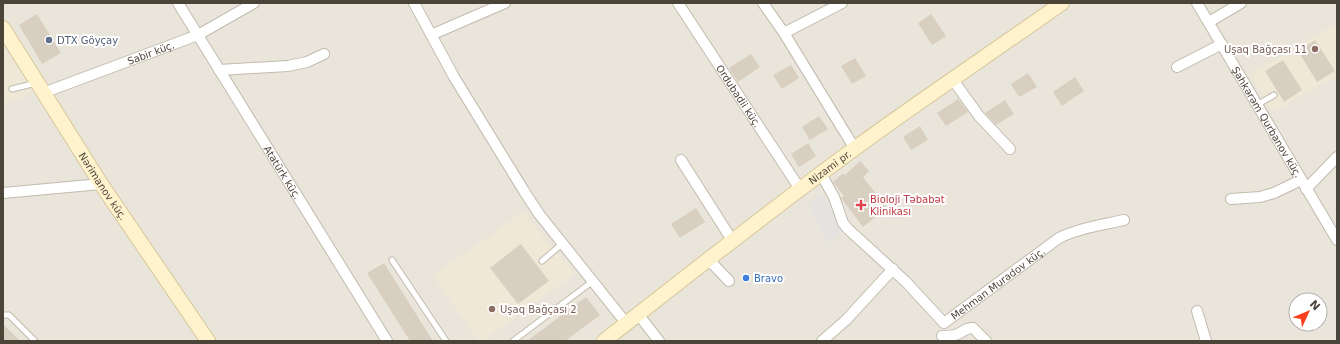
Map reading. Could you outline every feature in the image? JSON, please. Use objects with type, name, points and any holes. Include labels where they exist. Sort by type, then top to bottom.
[{"type":"street","name":"Atatürk küç.","points":[[178,3],[387,341]]},
{"type":"street","name":"Sabir küç.","points":[[40,88],[198,35],[254,3]]},
{"type":"street","points":[[414,3],[454,77],[539,214],[626,323]]},
{"type":"street","points":[[431,35],[505,3]]},
{"type":"street","name":"Ordubadii küç.","points":[[678,3],[800,189]]},
{"type":"street","points":[[763,3],[784,33],[855,149]]},
{"type":"street","points":[[784,33],[842,3]]},
{"type":"street","name":"Nizami pr.","points":[[604,341],[732,240],[800,189],[1062,3]]},
{"type":"street","name":"Şahkərəm Qurbanov küç.","points":[[1197,3],[1337,240]]},
{"type":"street","points":[[1209,22],[1241,3]]},
{"type":"street","name":"Nərimanov küç.","points":[[3,28],[101,184],[208,341]]},
{"type":"street","points":[[1177,67],[1222,44]]},
{"type":"street","points":[[220,70],[288,66],[307,62],[324,54]]},
{"type":"street","points":[[953,80],[979,116],[1010,149]]},
{"type":"street","points":[[1231,199],[1260,197],[1304,184],[1337,157]]},
{"type":"street","points":[[681,160],[732,240]]},
{"type":"street","name":"Mehman Muradov küç.","points":[[821,174],[834,197],[843,223],[893,269],[944,323],[1059,238],[1087,228],[1124,220]]},
{"type":"street","points":[[3,193],[101,184]]},
{"type":"street","points":[[708,259],[729,281]]},
{"type":"street","points":[[822,341],[846,320],[893,269]]},
{"type":"street","points":[[1196,310],[1206,341]]},
{"type":"street","points":[[638,314],[659,341]]},
{"type":"street","points":[[944,323],[940,338],[958,334],[968,327],[973,328],[986,341]]},
{"type":"lane","points":[[12,89],[40,88]]},
{"type":"lane","points":[[1257,105],[1274,95]]},
{"type":"lane","points":[[542,260],[563,244]]},
{"type":"lane","points":[[392,260],[446,341]]},
{"type":"lane","points":[[513,341],[593,281]]},
{"type":"lane","points":[[3,315],[9,315],[35,341]]},
{"type":"shaded area","points":[[3,3],[1337,3],[1337,341],[3,341]]},
{"type":"shaded area","name":"Uşaq Bağçası 11","points":[[1337,23],[1337,75],[1273,112],[1250,74]]},
{"type":"shaded area","points":[[3,45],[32,91],[15,101],[3,103]]},
{"type":"shaded area","points":[[823,194],[843,231],[828,244],[808,204]]},
{"type":"shaded area","name":"Uşaq Bağçası 2","points":[[523,212],[574,274],[483,341],[479,341],[433,276]]},
{"type":"building","points":[[37,14],[61,53],[42,64],[19,25]]},
{"type":"building","points":[[931,14],[946,36],[932,45],[918,23]]},
{"type":"building","points":[[1315,40],[1335,71],[1317,82],[1298,51]]},
{"type":"building","points":[[751,54],[760,67],[738,82],[729,68]]},
{"type":"building","points":[[855,58],[866,76],[852,84],[841,66]]},
{"type":"building","points":[[1283,60],[1302,90],[1284,102],[1265,71]]},
{"type":"building","points":[[791,65],[799,78],[782,89],[773,75]]},
{"type":"building","points":[[1028,73],[1037,87],[1019,97],[1011,84]]},
{"type":"building","points":[[1075,77],[1084,91],[1062,106],[1053,92]]},
{"type":"building","points":[[958,99],[968,112],[946,126],[937,113]]},
{"type":"building","points":[[1005,100],[1014,114],[996,125],[985,113]]},
{"type":"building","points":[[819,116],[828,129],[810,140],[802,127]]},
{"type":"building","points":[[920,126],[928,140],[911,150],[903,137]]},
{"type":"building","points":[[808,143],[816,156],[799,167],[791,154]]},
{"type":"building","points":[[860,161],[869,171],[863,177],[887,208],[863,227],[841,198],[844,196],[833,182],[843,173],[845,175]]},
{"type":"building","points":[[696,208],[705,222],[680,238],[671,224]]},
{"type":"building","points":[[521,244],[549,281],[518,304],[490,268]]},
{"type":"building","points":[[384,263],[433,341],[410,341],[367,273]]},
{"type":"building","points":[[586,297],[600,315],[565,341],[527,341]]},
{"type":"building","points":[[3,324],[20,341],[3,341]]},
{"type":"place","name":"DTX Göyçay","points":[[49,40]]},
{"type":"place","name":"Uşaq Bağçası 11","points":[[1315,49]]},
{"type":"place","name":"Bioloji Təbabət Klinikası","points":[[861,205]]},
{"type":"place","name":"Bravo","points":[[746,278]]},
{"type":"place","name":"Uşaq Bağçası 2","points":[[492,309]]}]
